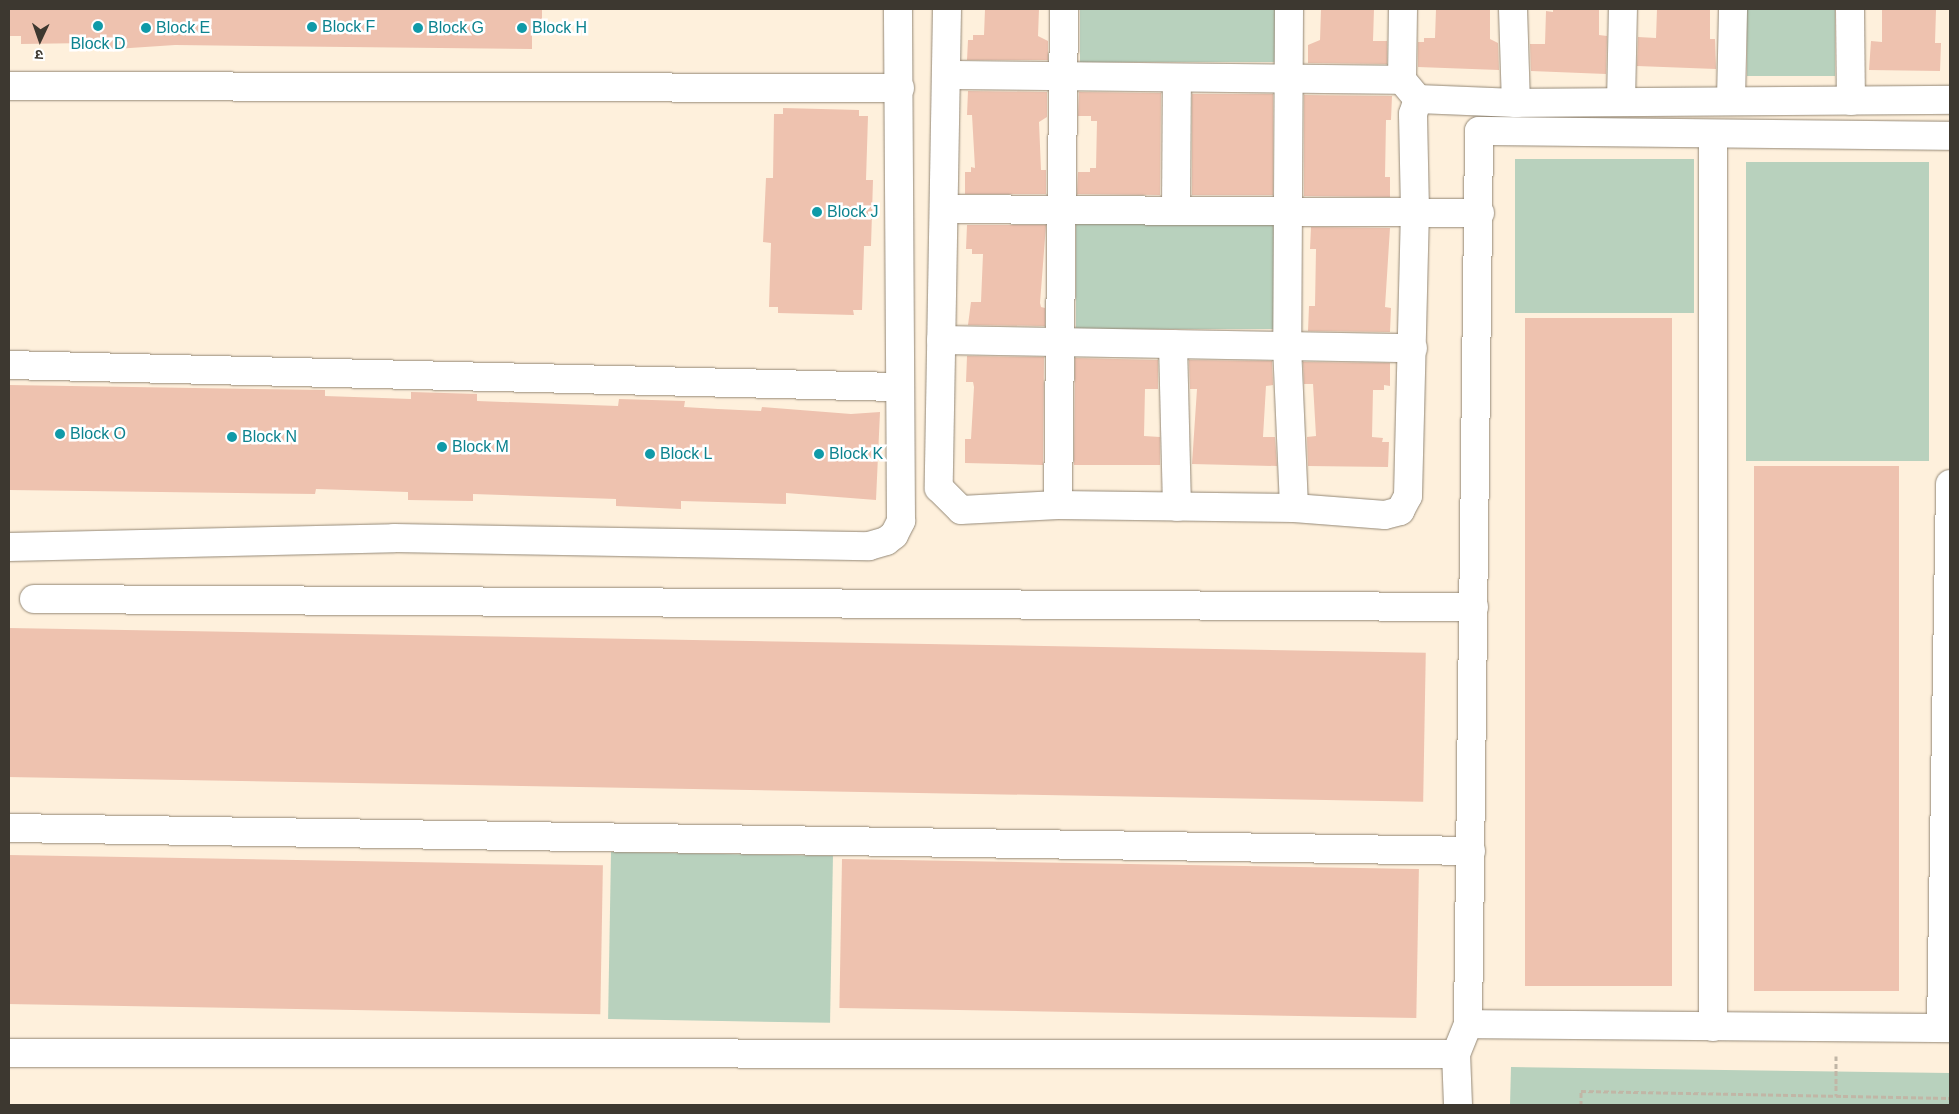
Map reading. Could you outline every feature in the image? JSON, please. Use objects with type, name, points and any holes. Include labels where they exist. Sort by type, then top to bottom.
[{"type":"street","points":[[9,547],[394,538],[869,546],[894,535],[900,521],[900,88],[898,9]]},
{"type":"street","points":[[947,9],[939,488],[961,510],[1058,505],[1294,508],[1385,515],[1400,511],[1408,496],[1415,211],[1413,114],[1403,9]]},
{"type":"street","points":[[1058,505],[1064,9]]},
{"type":"street","points":[[1289,9],[1287,346],[1294,508]]},
{"type":"street","points":[[1513,9],[1516,103]]},
{"type":"street","points":[[1621,102],[1623,9]]},
{"type":"street","points":[[1731,99],[1733,9]]},
{"type":"street","points":[[1850,9],[1851,101]]},
{"type":"street","points":[[946,75],[1288,79],[1410,90],[1516,103],[1731,99],[1950,100]]},
{"type":"street","points":[[1176,210],[1177,78]]},
{"type":"street","points":[[9,86],[900,88]]},
{"type":"street","points":[[1458,1105],[1456,1054],[1468,1024],[1480,213],[1479,131],[1713,135],[1950,136]]},
{"type":"street","points":[[1713,135],[1713,1027]]},
{"type":"street","points":[[944,209],[1415,211],[1480,213]]},
{"type":"street","points":[[941,340],[1413,348]]},
{"type":"street","points":[[1173,344],[1178,507]]},
{"type":"street","points":[[9,365],[899,387]]},
{"type":"street","points":[[1468,1024],[1945,1028],[1950,484]]},
{"type":"street","points":[[34,598],[1474,607]]},
{"type":"street","points":[[9,828],[1471,851]]},
{"type":"street","points":[[9,1053],[1456,1054]]},
{"type":"path","points":[[1835,1027],[1836,1096]]},
{"type":"path","points":[[1581,1105],[1581,1092],[1950,1098]]},
{"type":"green space","points":[[1080,9],[1277,9],[1277,62],[1080,62]]},
{"type":"green space","points":[[1747,9],[1835,9],[1835,76],[1747,76]]},
{"type":"green space","points":[[1515,159],[1694,159],[1694,313],[1515,313]]},
{"type":"green space","points":[[1746,162],[1929,162],[1929,461],[1746,461]]},
{"type":"green space","points":[[1076,224],[1274,224],[1274,329],[1076,329]]},
{"type":"green space","points":[[611,852],[833,856],[830,1023],[608,1019]]},
{"type":"green space","points":[[1511,1067],[1950,1073],[1950,1105],[1510,1105]]},
{"type":"building","points":[[9,9],[542,9],[542,34],[532,33],[532,49],[175,45],[115,49],[96,48],[88,43],[21,44],[21,36],[9,36]]},
{"type":"building","points":[[985,9],[1039,9],[1038,36],[1048,41],[1048,60],[967,60],[968,40],[973,40],[973,35],[984,35]]},
{"type":"building","points":[[1321,9],[1374,9],[1373,41],[1387,41],[1387,64],[1308,63],[1308,45],[1320,40]]},
{"type":"building","points":[[1436,9],[1490,9],[1490,39],[1498,43],[1499,70],[1418,67],[1418,42],[1424,42],[1424,38],[1435,38]]},
{"type":"building","points":[[1553,9],[1599,9],[1599,35],[1607,36],[1606,74],[1531,71],[1530,44],[1545,44],[1546,11],[1553,12]]},
{"type":"building","points":[[1657,9],[1710,9],[1710,39],[1715,39],[1716,69],[1637,66],[1638,37],[1656,38]]},
{"type":"building","points":[[1882,9],[1936,10],[1935,43],[1941,43],[1940,71],[1869,70],[1871,41],[1882,42]]},
{"type":"building","points":[[968,91],[1047,92],[1047,117],[1039,122],[1041,170],[1046,170],[1046,194],[965,194],[965,172],[971,172],[971,167],[975,168],[972,115],[967,115]]},
{"type":"building","points":[[1079,92],[1161,93],[1160,195],[1077,194],[1078,172],[1090,172],[1090,168],[1096,168],[1097,121],[1091,121],[1091,116],[1078,116]]},
{"type":"building","points":[[1192,94],[1273,94],[1273,195],[1192,195]]},
{"type":"building","points":[[1304,95],[1392,96],[1391,120],[1386,120],[1385,177],[1390,177],[1390,197],[1304,196]]},
{"type":"building","name":"Block J","points":[[783,108],[859,110],[859,116],[868,116],[866,180],[873,180],[871,246],[864,246],[862,310],[853,310],[854,315],[778,313],[778,307],[769,307],[771,243],[763,242],[766,178],[773,178],[774,114],[783,114]]},
{"type":"building","points":[[967,225],[1046,225],[1040,303],[1041,307],[1045,308],[1045,326],[968,325],[971,302],[981,302],[983,254],[972,254],[972,249],[966,249]]},
{"type":"building","points":[[1311,227],[1390,228],[1385,307],[1391,308],[1390,332],[1308,331],[1309,306],[1315,306],[1316,249],[1310,249]]},
{"type":"building","points":[[1525,318],[1672,318],[1672,986],[1525,986]]},
{"type":"building","points":[[967,356],[1044,357],[1043,465],[965,463],[965,439],[971,439],[974,387],[973,382],[966,382]]},
{"type":"building","points":[[1075,358],[1158,360],[1158,389],[1145,389],[1144,436],[1160,437],[1160,465],[1074,465]]},
{"type":"building","points":[[1189,360],[1272,361],[1273,385],[1266,386],[1263,437],[1275,437],[1277,466],[1192,464],[1197,389],[1190,389]]},
{"type":"building","points":[[1303,362],[1390,363],[1390,386],[1384,385],[1384,390],[1373,390],[1372,437],[1383,438],[1382,442],[1389,442],[1388,467],[1308,466],[1307,437],[1316,436],[1313,384],[1304,384]]},
{"type":"building","points":[[9,385],[325,390],[325,396],[411,399],[411,392],[477,394],[477,401],[618,406],[619,399],[685,401],[684,407],[718,409],[761,411],[762,407],[851,414],[880,412],[876,500],[786,493],[786,504],[681,501],[681,509],[616,506],[616,499],[473,494],[473,501],[408,500],[408,492],[316,489],[315,494],[9,490]]},
{"type":"building","points":[[1754,466],[1899,466],[1899,991],[1754,991]]},
{"type":"building","points":[[9,628],[1426,653],[1423,802],[9,777]]},
{"type":"building","points":[[9,855],[603,865],[600,1014],[9,1004]]},
{"type":"building","points":[[842,859],[1419,869],[1416,1018],[839,1008]]},
{"type":"place","name":"Block D","points":[[98,26]]},
{"type":"place","name":"Block F","points":[[312,27]]},
{"type":"place","name":"Block E","points":[[146,28]]},
{"type":"place","name":"Block G","points":[[418,28]]},
{"type":"place","name":"Block H","points":[[522,28]]},
{"type":"place","name":"Block J","points":[[817,212]]},
{"type":"place","name":"Block O","points":[[60,434]]},
{"type":"place","name":"Block N","points":[[232,437]]},
{"type":"place","name":"Block M","points":[[442,447]]},
{"type":"place","name":"Block L","points":[[650,454]]},
{"type":"place","name":"Block K","points":[[819,454]]}]
